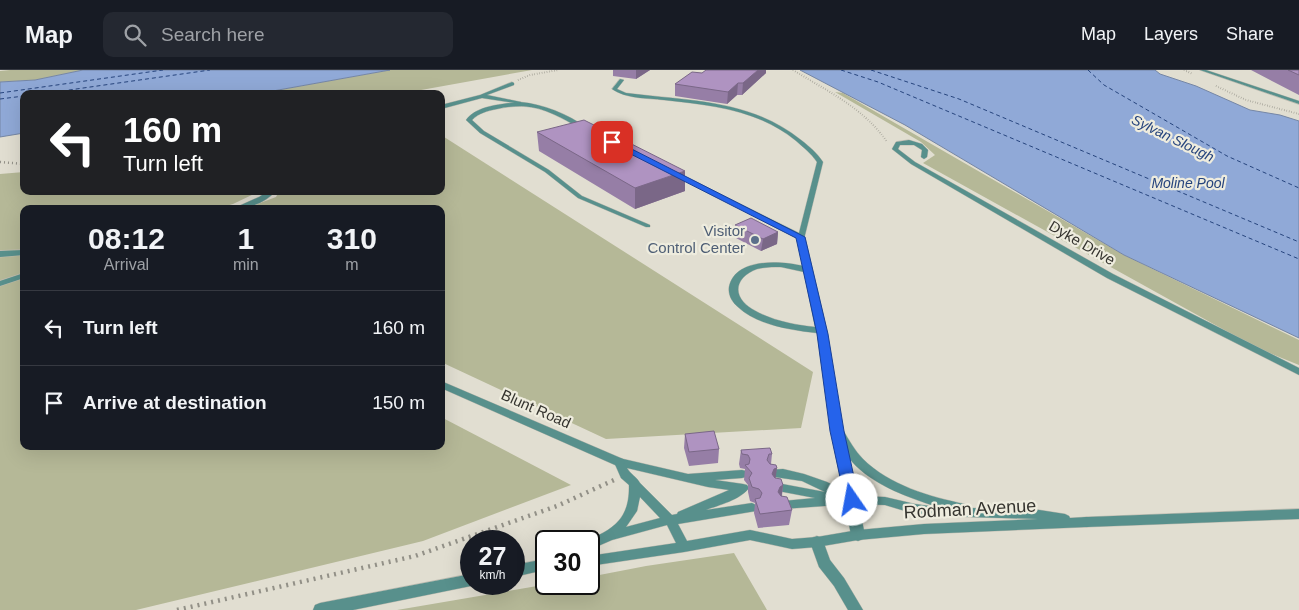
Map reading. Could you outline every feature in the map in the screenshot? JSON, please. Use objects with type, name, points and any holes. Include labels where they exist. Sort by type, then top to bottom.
[{"type":"street","points":[[445,105],[482,96],[512,84]]},
{"type":"street","points":[[482,96],[519,103]]},
{"type":"street","points":[[895,149],[898,143],[916,143],[925,150],[924,157]]},
{"type":"street","name":"Dyke Drive","points":[[895,149],[932,175],[1110,276],[1299,372]]},
{"type":"street","points":[[245,205],[267,195]]},
{"type":"street","points":[[801,237],[822,331],[837,431],[858,535]]},
{"type":"street","points":[[0,254],[20,252]]},
{"type":"street","points":[[808,270],[794,266],[768,264],[750,269],[736,280],[733,288],[734,296],[742,306],[763,317],[803,330],[822,331]]},
{"type":"street","name":"Blunt Road","points":[[445,386],[619,462]]},
{"type":"street","name":"Rodman Avenue","points":[[1087,522],[1299,514]]},
{"type":"street","points":[[816,542],[824,563],[839,582],[856,610]]},
{"type":"street","points":[[320,610],[460,582]]},
{"type":"lane","points":[[1202,70],[1299,103]]},
{"type":"lane","points":[[622,80],[615,86],[615,90],[619,93],[721,106],[741,110],[770,121],[799,140],[820,162],[801,237],[667,169]]},
{"type":"lane","points":[[588,130],[541,106],[519,103],[478,113],[471,117],[470,122],[482,132],[547,171],[580,197],[648,226]]},
{"type":"lane","points":[[0,284],[20,276]]},
{"type":"lane","points":[[837,431],[860,463],[899,487],[953,507],[992,514]]},
{"type":"lane","points":[[610,536],[631,514],[635,500],[629,479],[619,462]]},
{"type":"lane","name":"Blunt Road","points":[[619,462],[708,484],[745,488],[670,520]]},
{"type":"lane","points":[[772,473],[804,476],[852,500]]},
{"type":"lane","name":"Blunt Road","points":[[681,477],[742,474]]},
{"type":"lane","points":[[629,479],[670,520],[684,547]]},
{"type":"lane","points":[[777,487],[852,500]]},
{"type":"lane","name":"Rodman Avenue","points":[[783,504],[852,500],[885,502],[915,510],[1033,514],[1087,522]]},
{"type":"lane","points":[[600,540],[670,520],[752,508]]},
{"type":"lane","name":"Rodman Avenue","points":[[600,559],[684,547],[750,534],[792,544],[924,529],[1087,522]]},
{"type":"path","points":[[512,84],[530,74],[558,70]]},
{"type":"path","points":[[794,70],[861,112],[877,127],[888,143],[895,149]]},
{"type":"path","points":[[1184,70],[1195,75]]},
{"type":"path","points":[[1213,84],[1240,98],[1299,114]]},
{"type":"path","points":[[0,162],[20,164]]},
{"type":"path","points":[[177,610],[415,556],[629,479]]},
{"type":"green space","points":[[83,70],[35,80],[0,82],[0,71]]},
{"type":"green space","points":[[390,70],[532,70],[421,90],[278,90]]},
{"type":"green space","points":[[835,92],[843,93],[1124,255],[1299,340],[1299,365],[1255,347],[923,163],[935,155],[921,142]]},
{"type":"green space","points":[[445,138],[813,372],[801,428],[606,439],[445,364],[445,205],[255,205],[277,195],[445,195]]},
{"type":"green space","points":[[20,172],[20,195],[252,195],[229,205],[20,205],[20,450],[445,450],[445,419],[571,485],[423,541],[136,610],[0,610],[0,174]]},
{"type":"green space","points":[[734,553],[767,610],[397,610],[485,595],[525,595],[525,588],[535,586],[535,595],[600,595],[600,575]]},
{"type":"water","points":[[83,70],[390,70],[278,90],[20,90],[20,134],[0,137],[0,82],[35,80]]},
{"type":"water","name":"Moline Pool","points":[[800,70],[1155,70],[1160,74],[1196,86],[1250,110],[1280,115],[1299,121],[1299,338],[1124,255],[905,125]]},
{"type":"building","points":[[706,70],[758,70],[743,83],[738,83],[728,92],[675,84],[692,72],[702,73]]},
{"type":"building","points":[[1288,70],[1299,70],[1299,75]]},
{"type":"building","points":[[584,120],[685,171],[635,188],[537,132]]},
{"type":"building","points":[[751,218],[778,232],[763,239],[735,225]]},
{"type":"building","points":[[714,431],[719,449],[689,452],[685,434]]},
{"type":"building","points":[[770,448],[772,454],[769,454],[767,460],[770,464],[776,465],[777,468],[774,469],[772,474],[775,478],[781,479],[783,485],[778,492],[781,496],[787,497],[792,510],[760,514],[755,499],[760,498],[762,493],[759,489],[752,487],[749,478],[752,473],[745,465],[749,464],[750,459],[748,455],[742,454],[741,450]]},
{"type":"ferry route","points":[[21,90],[163,70]]},
{"type":"ferry route","points":[[69,90],[210,70]]},
{"type":"ferry route","points":[[841,70],[878,82],[1299,259]]},
{"type":"ferry route","points":[[871,70],[959,99],[1299,242]]},
{"type":"ferry route","points":[[1088,70],[1104,85],[1227,156],[1299,188]]},
{"type":"ferry route","points":[[0,93],[20,90]]},
{"type":"ferry route","points":[[0,99],[20,96]]},
{"type":"place","name":"Visitor Control Center","points":[[755,240]]},
{"type":"route","points":[[612,142],[801,237],[822,334],[837,431],[852,500]]},
{"type":"water label","name":"Sylvan Slough","points":[[1173,138]]}]
